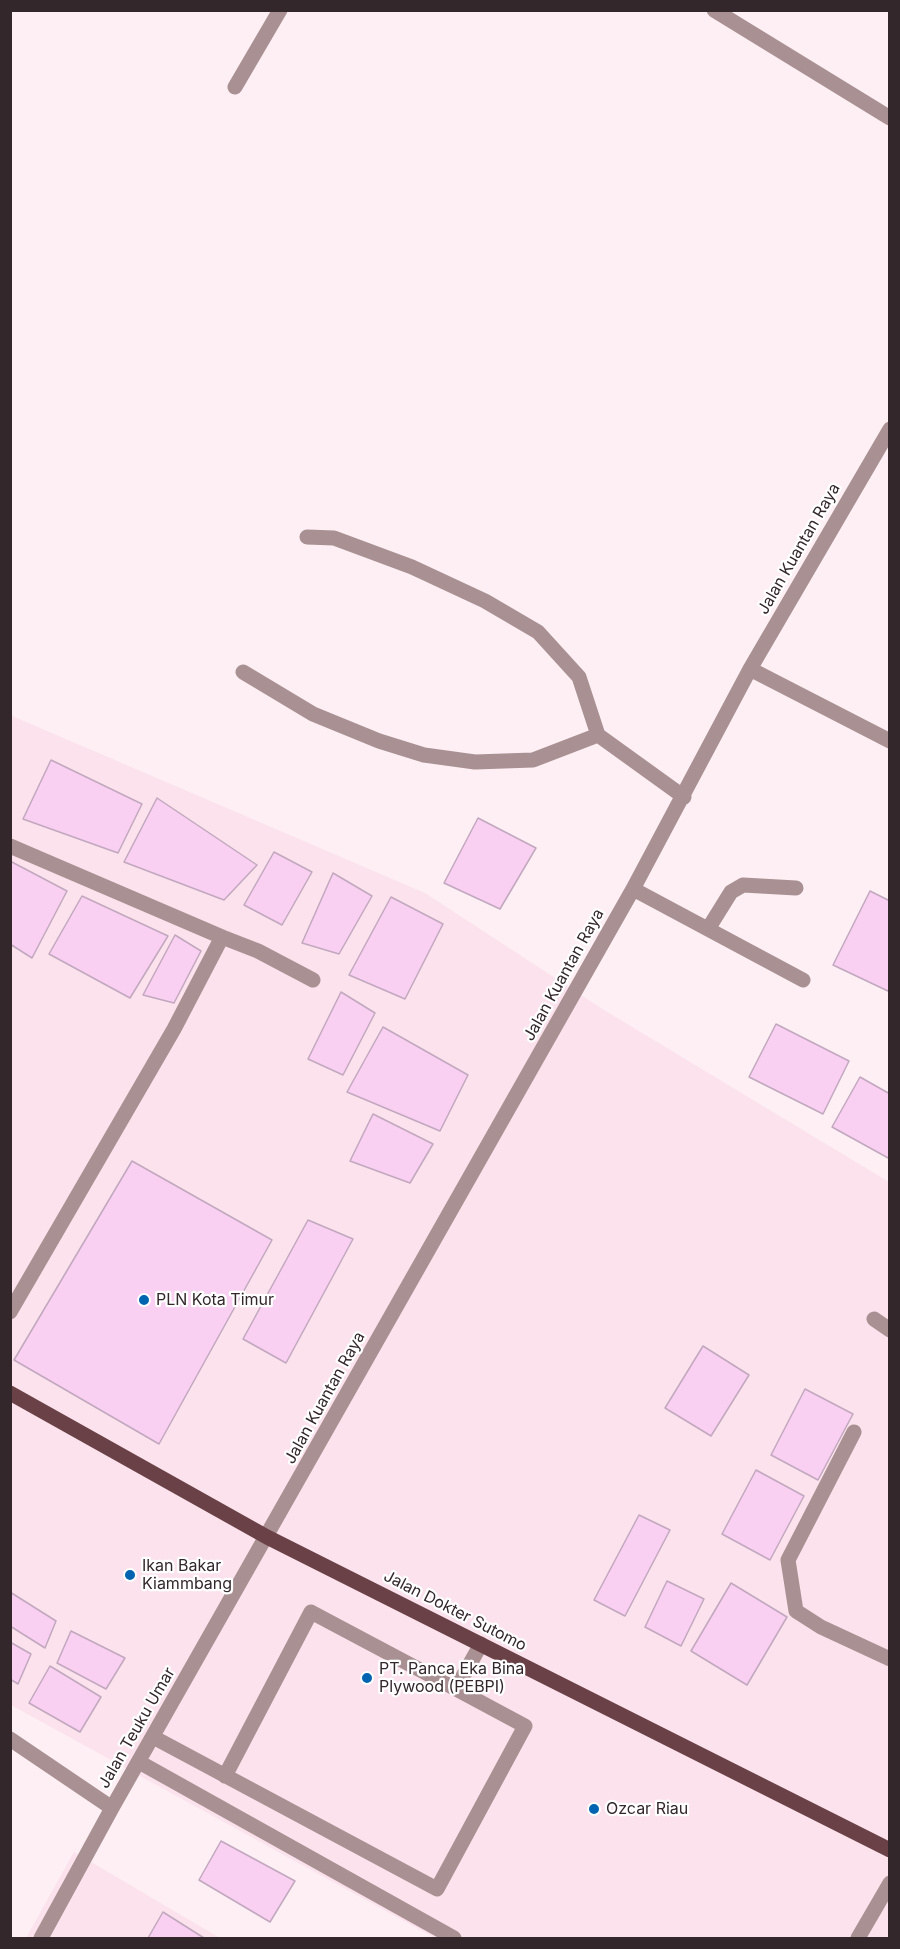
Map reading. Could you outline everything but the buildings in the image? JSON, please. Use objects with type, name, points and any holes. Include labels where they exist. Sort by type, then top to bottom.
[{"type":"main road","name":"Jalan Dokter Sutomo","points":[[10,1393],[267,1537],[890,1850]]},
{"type":"street","points":[[235,87],[280,10]]},
{"type":"street","points":[[714,10],[890,118]]},
{"type":"street","name":"Jalan Kuantan Raya","points":[[267,1537],[633,889],[684,797],[750,669],[890,429]]},
{"type":"street","points":[[307,537],[334,538],[412,567],[485,602],[538,632],[579,677],[598,735],[684,797]]},
{"type":"street","points":[[750,669],[890,741]]},
{"type":"street","points":[[243,672],[313,714],[379,741],[424,755],[475,762],[533,760],[598,735]]},
{"type":"street","points":[[10,846],[258,951],[313,980]]},
{"type":"street","points":[[708,929],[731,892],[743,885],[796,888]]},
{"type":"street","points":[[633,889],[803,980]]},
{"type":"street","points":[[10,1312],[174,1029],[222,937]]},
{"type":"street","points":[[874,1319],[890,1330]]},
{"type":"street","points":[[854,1432],[788,1560],[796,1611],[821,1627],[890,1659]]},
{"type":"street","name":"Jalan Teuku Umar","points":[[41,1938],[112,1808],[267,1537]]},
{"type":"street","points":[[153,1737],[225,1776],[437,1890],[525,1726],[311,1612],[225,1776]]},
{"type":"street","points":[[456,1689],[481,1644]]},
{"type":"street","points":[[10,1739],[112,1808]]},
{"type":"street","points":[[139,1762],[454,1938]]},
{"type":"street","points":[[858,1938],[890,1883]]},
{"type":"shaded area","points":[[10,715],[425,893],[604,1010],[889,1182],[889,1938],[435,1938],[11,1705]]},
{"type":"shaded area","points":[[74,1852],[220,1938],[26,1938]]},
{"type":"place","name":"PLN Kota Timur","points":[[144,1300]]},
{"type":"place","name":"Ikan Bakar Kiammbang","points":[[130,1575]]},
{"type":"place","name":"PT. Panca Eka Bina Plywood (PEBPI)","points":[[367,1678]]},
{"type":"place","name":"Ozcar Riau","points":[[594,1809]]}]
